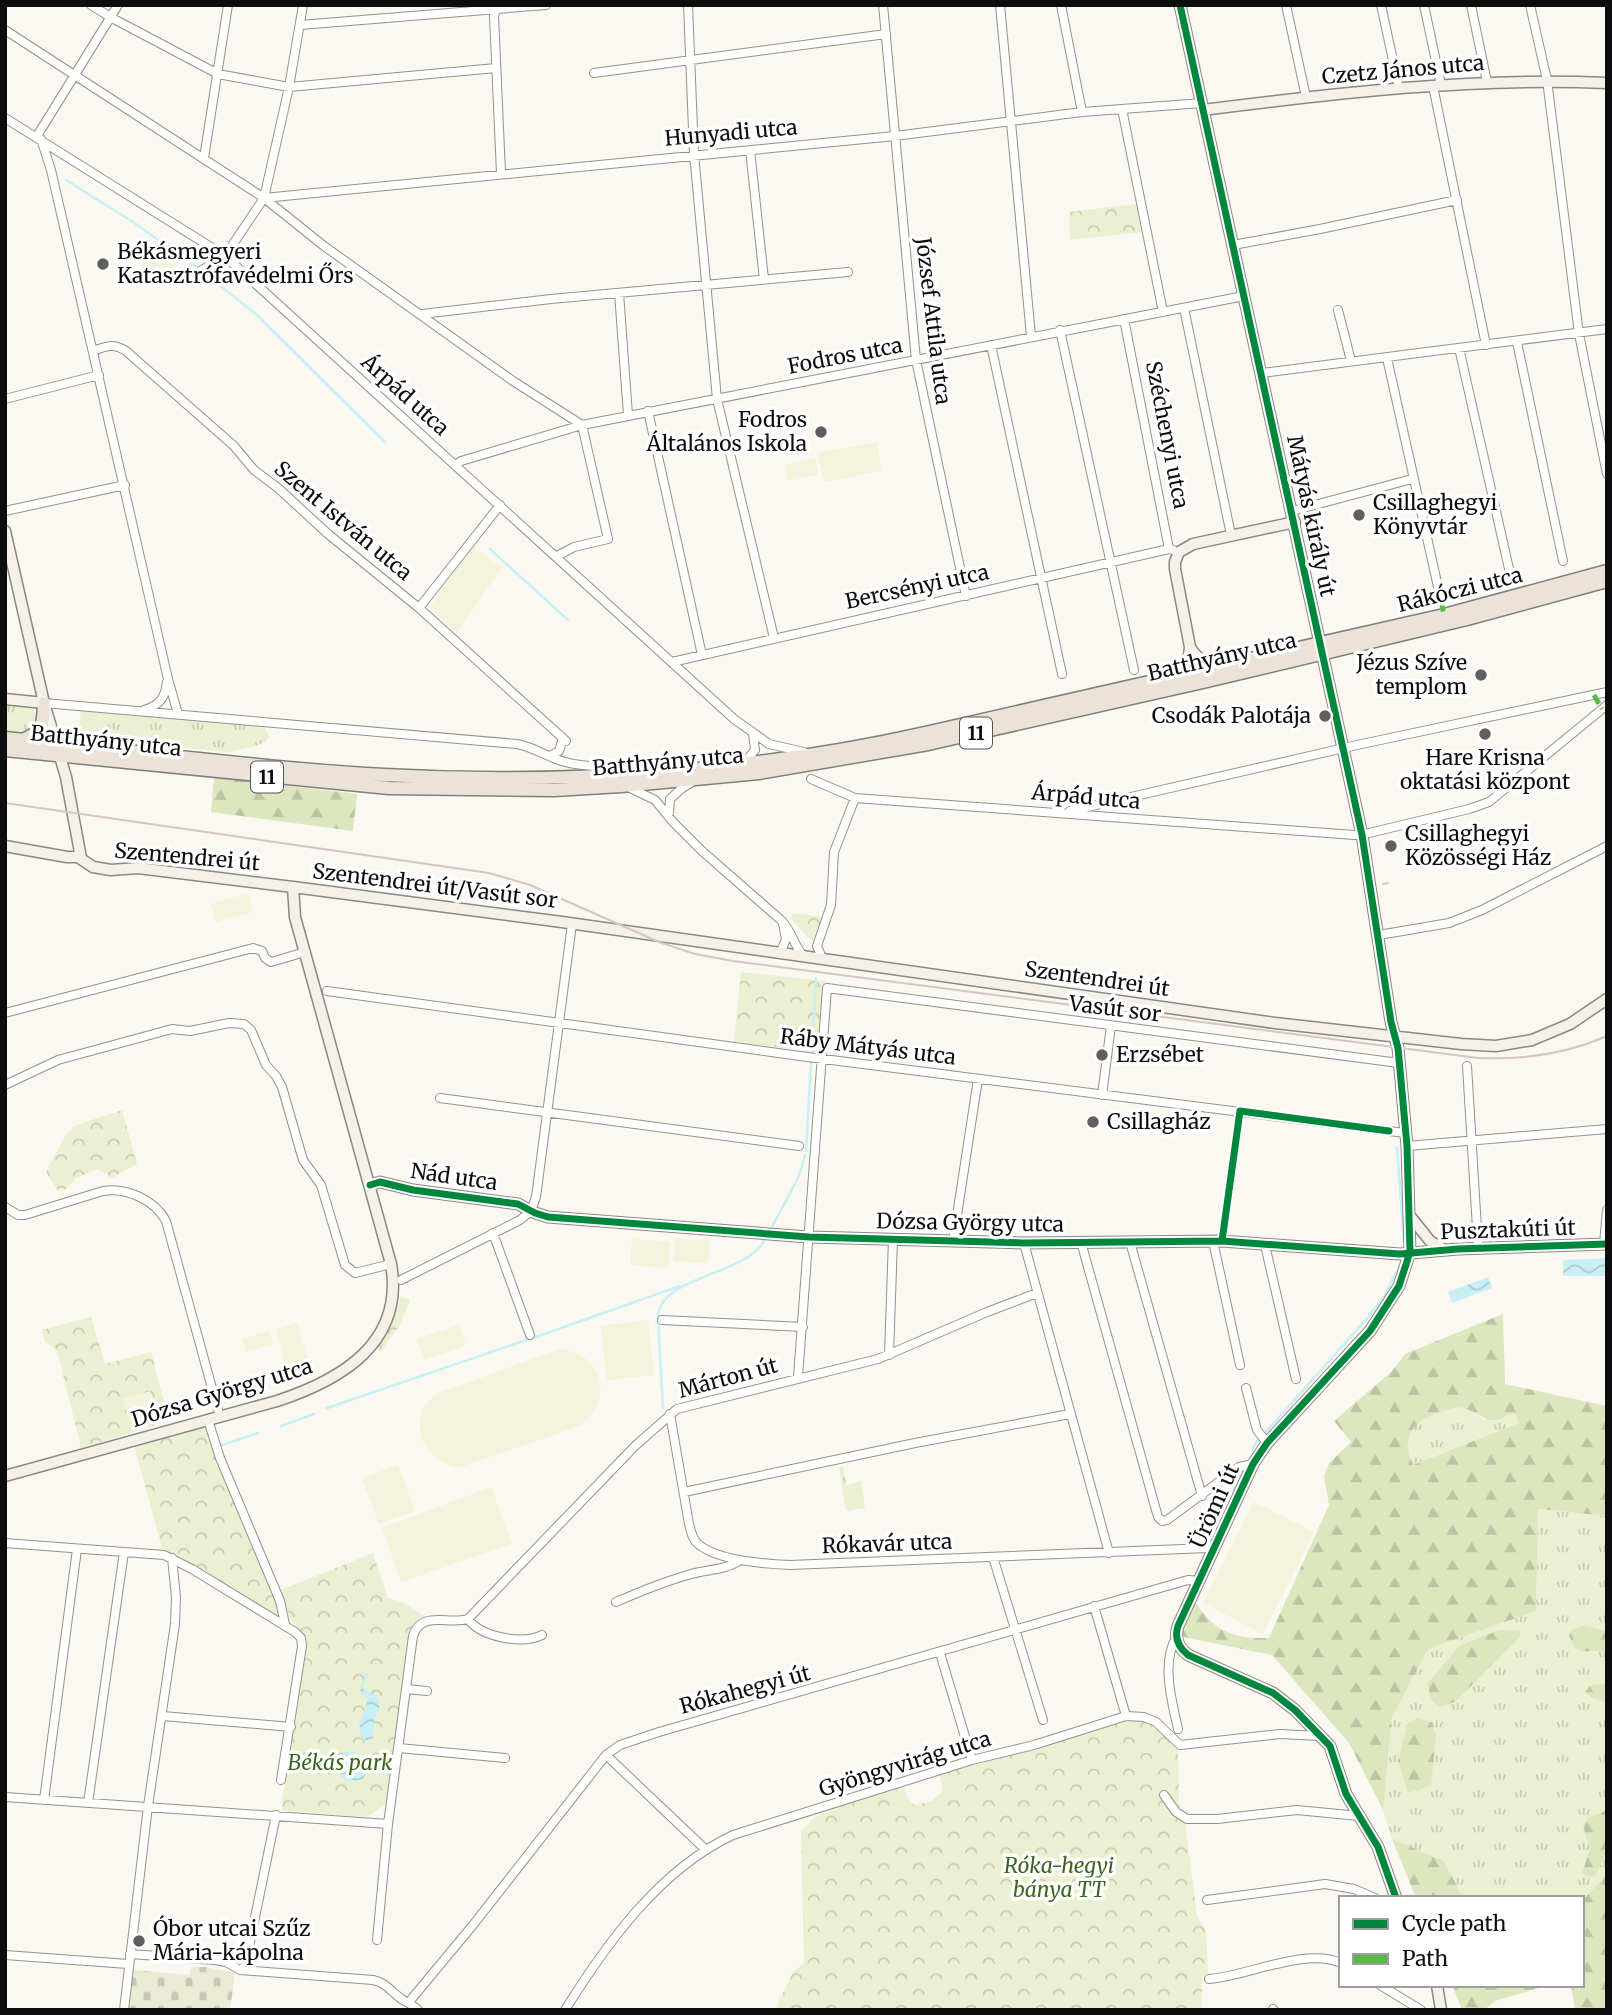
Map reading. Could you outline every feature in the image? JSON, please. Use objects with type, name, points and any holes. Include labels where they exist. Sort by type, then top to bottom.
[{"type":"main road","name":"Rákóczi utca","points":[[1322,648],[1607,571]]},
{"type":"main road","name":"Rákóczi utca","points":[[1322,648],[1467,620],[1607,581]]},
{"type":"main road","name":"Batthyány utca","points":[[5,750],[59,750],[383,775],[548,778],[742,764],[896,740],[1237,662],[1322,648]]},
{"type":"main road","name":"Batthyány utca","points":[[5,738],[59,750],[376,787],[554,790],[621,786],[759,773],[928,744],[1322,648]]},
{"type":"main road","points":[[23,740],[40,730],[44,703]]},
{"type":"street","points":[[91,5],[218,74],[289,87],[496,68]]},
{"type":"street","points":[[118,5],[39,138],[51,170],[178,714]]},
{"type":"street","points":[[204,158],[228,5]]},
{"type":"street","points":[[197,273],[225,256],[264,198],[289,87],[303,5]]},
{"type":"street","points":[[398,16],[399,5]]},
{"type":"street","points":[[300,25],[546,5]]},
{"type":"street","points":[[688,5],[694,154],[717,399],[774,638]]},
{"type":"street","name":"József Attila utca","points":[[883,5],[916,360],[966,596]]},
{"type":"street","points":[[1000,5],[1031,337]]},
{"type":"street","points":[[1061,5],[1082,112]]},
{"type":"street","name":"Mátyás király út","points":[[1180,5],[1344,748],[1362,835],[1394,1037]]},
{"type":"street","points":[[1286,5],[1306,97]]},
{"type":"street","points":[[1381,5],[1399,88]]},
{"type":"street","points":[[1424,5],[1457,200],[1486,345]]},
{"type":"street","points":[[1471,5],[1487,82]]},
{"type":"street","points":[[1530,5],[1547,80],[1578,334],[1607,474]]},
{"type":"street","points":[[497,8],[494,16],[502,173]]},
{"type":"street","points":[[5,30],[264,198],[324,246],[513,381],[582,425],[608,539],[574,547],[557,556]]},
{"type":"street","points":[[594,73],[886,34]]},
{"type":"street","name":"Czetz János utca","points":[[1202,106],[1487,82],[1547,80],[1607,83]]},
{"type":"street","name":"Hunyadi utca","points":[[264,198],[895,136],[1082,112],[1202,106]]},
{"type":"street","points":[[1122,109],[1163,312]]},
{"type":"street","name":"Árpád utca","points":[[5,118],[225,256],[753,734],[769,744],[817,754]]},
{"type":"street","points":[[750,150],[764,279]]},
{"type":"street","points":[[51,170],[60,160],[70,158]]},
{"type":"street","points":[[1233,244],[1457,200]]},
{"type":"street","points":[[422,314],[848,272]]},
{"type":"street","points":[[619,293],[628,415]]},
{"type":"street","name":"Fodros utca","points":[[456,465],[461,461],[582,425],[628,415],[1244,296]]},
{"type":"street","points":[[1184,308],[1231,535]]},
{"type":"street","points":[[1338,310],[1351,361]]},
{"type":"street","name":"Széchenyi utca","points":[[1124,319],[1177,550],[1175,569],[1190,647]]},
{"type":"street","points":[[1262,373],[1607,329]]},
{"type":"street","points":[[1060,330],[1134,670]]},
{"type":"street","points":[[1517,342],[1563,561]]},
{"type":"street","name":"Szent István utca","points":[[93,351],[111,345],[127,351],[234,446],[254,470],[419,608],[565,739],[559,751],[550,756]]},
{"type":"street","points":[[991,345],[1062,674]]},
{"type":"street","points":[[1459,348],[1512,582]]},
{"type":"street","points":[[1387,358],[1438,587]]},
{"type":"street","points":[[5,399],[99,375]]},
{"type":"street","points":[[648,411],[702,655]]},
{"type":"street","points":[[1294,516],[1412,479]]},
{"type":"street","points":[[5,511],[125,485]]},
{"type":"street","points":[[419,608],[500,505]]},
{"type":"street","name":"Bercsényi utca","points":[[672,662],[1177,550],[1294,516]]},
{"type":"street","points":[[5,531],[11,582],[73,805],[81,858]]},
{"type":"street","points":[[1190,647],[1199,660],[1205,662],[1237,662]]},
{"type":"street","points":[[1167,679],[1188,664],[1190,647]]},
{"type":"street","points":[[141,711],[160,701],[165,695],[168,680]]},
{"type":"street","points":[[1062,813],[1375,741],[1607,692]]},
{"type":"street","points":[[5,699],[44,703]]},
{"type":"street","name":"Batthyány utca","points":[[44,703],[517,744],[538,749],[577,765],[650,771]]},
{"type":"street","name":"Árpád utca","points":[[811,779],[855,797],[1362,835],[1489,802],[1607,705]]},
{"type":"street","points":[[742,764],[755,750],[753,734]]},
{"type":"street","points":[[669,816],[670,799],[681,789],[700,779]]},
{"type":"street","points":[[621,786],[646,794],[655,800],[702,851],[790,929],[796,948],[803,956]]},
{"type":"street","points":[[823,960],[817,946],[831,905],[834,852],[855,797]]},
{"type":"street","points":[[1105,802],[1106,816]]},
{"type":"street","points":[[5,846],[63,849],[76,838]]},
{"type":"street","points":[[1379,935],[1448,923],[1482,910],[1607,846]]},
{"type":"street","name":"Szentendrei út","points":[[27,849],[81,858],[93,867],[111,870],[138,868],[293,887]]},
{"type":"street","name":"Szentendrei út/Vasút sor","points":[[293,887],[572,924]]},
{"type":"street","name":"Dózsa György utca","points":[[5,1476],[306,1391],[348,1368],[369,1348],[385,1325],[397,1280],[295,918],[293,887]]},
{"type":"street","points":[[780,954],[786,939],[782,921]]},
{"type":"street","points":[[397,1280],[493,1233],[531,1211],[536,1197],[572,924]]},
{"type":"street","name":"Szentendrei út","points":[[572,924],[1275,1023],[1480,1046],[1517,1044],[1570,1024],[1607,999]]},
{"type":"street","points":[[5,1013],[253,948],[262,951],[265,958],[271,962],[305,952]]},
{"type":"street","name":"Vasút sor","points":[[815,1057],[827,988],[1399,1063]]},
{"type":"street","name":"Ráby Mátyás utca","points":[[327,991],[978,1079],[1405,1133]]},
{"type":"street","points":[[5,1085],[58,1060],[172,1029],[190,1031],[222,1023],[248,1026],[266,1065],[282,1087],[303,1160],[321,1185],[345,1265],[355,1273],[391,1264]]},
{"type":"street","points":[[1102,1095],[1111,1026]]},
{"type":"street","name":"Ürömi út","points":[[1176,1638],[1178,1626],[1253,1464],[1266,1444],[1377,1321],[1399,1286],[1410,1252],[1410,1216],[1407,1146],[1394,1037]]},
{"type":"street","points":[[798,1377],[809,1237],[815,1057]]},
{"type":"street","points":[[1467,1066],[1478,1245]]},
{"type":"street","points":[[953,1241],[978,1079]]},
{"type":"street","points":[[440,1098],[799,1146]]},
{"type":"street","points":[[1240,1111],[1217,1241],[1240,1365]]},
{"type":"street","points":[[1407,1146],[1607,1129]]},
{"type":"street","name":"Nád utca","points":[[370,1185],[380,1182],[413,1190],[518,1204],[531,1211]]},
{"type":"street","points":[[5,1207],[18,1215],[25,1215],[103,1191],[115,1190],[129,1193],[156,1208],[166,1221],[214,1419],[214,1445],[279,1598],[285,1625]]},
{"type":"street","points":[[1605,1244],[1607,1210]]},
{"type":"street","name":"Dózsa György utca","points":[[531,1211],[548,1217],[809,1237],[1024,1243],[1217,1241],[1390,1254],[1410,1252]]},
{"type":"street","points":[[1410,1216],[1430,1241],[1446,1250]]},
{"type":"street","points":[[493,1233],[530,1335]]},
{"type":"street","points":[[889,1355],[893,1238]]},
{"type":"street","points":[[1081,1242],[1158,1517],[1162,1521],[1167,1520],[1239,1467],[1253,1464]]},
{"type":"street","points":[[1130,1242],[1202,1496]]},
{"type":"street","points":[[1024,1243],[1110,1553]]},
{"type":"street","name":"Pusztakúti út","points":[[1410,1252],[1605,1244]]},
{"type":"street","points":[[1265,1245],[1296,1379]]},
{"type":"street","name":"Márton út","points":[[468,1619],[670,1413],[889,1355],[1037,1293]]},
{"type":"street","points":[[662,1320],[803,1327]]},
{"type":"street","points":[[1245,1388],[1257,1430],[1266,1444]]},
{"type":"street","name":"Rókavár utca","points":[[670,1413],[692,1535],[697,1544],[740,1560],[790,1565],[1208,1548],[1214,1550]]},
{"type":"street","points":[[684,1492],[915,1443],[1070,1414]]},
{"type":"street","points":[[5,1543],[164,1555],[285,1625],[301,1638],[291,1727],[281,1780]]},
{"type":"street","points":[[44,1800],[77,1549]]},
{"type":"street","points":[[88,1803],[124,1552]]},
{"type":"street","points":[[993,1557],[1043,1720]]},
{"type":"street","points":[[124,2010],[148,1806],[177,1609],[172,1558]]},
{"type":"street","points":[[615,1602],[674,1579],[698,1571],[724,1568],[740,1560]]},
{"type":"street","name":"Rókahegyi út","points":[[406,2001],[473,1925],[606,1755],[620,1745],[1094,1606],[1188,1580],[1200,1581]]},
{"type":"street","points":[[1094,1606],[1126,1716],[1144,1717],[1156,1722],[1180,1745],[1280,1734],[1320,1735]]},
{"type":"street","points":[[377,1940],[388,1824],[413,1636],[418,1625],[427,1620],[452,1622],[468,1619],[473,1625],[489,1633],[524,1639],[542,1635]]},
{"type":"street","points":[[1176,1638],[1169,1664],[1171,1698],[1178,1729]]},
{"type":"street","points":[[1176,1638],[1188,1655],[1264,1688],[1280,1698],[1320,1735],[1334,1753],[1346,1794],[1378,1847],[1395,1896]]},
{"type":"street","points":[[940,1653],[972,1760]]},
{"type":"street","points":[[406,1689],[427,1691]]},
{"type":"street","points":[[163,1716],[291,1727]]},
{"type":"street","name":"Gyöngyvirág utca","points":[[565,2010],[617,1935],[653,1894],[705,1849],[752,1829],[972,1760],[1034,1745],[1126,1716]]},
{"type":"street","points":[[399,1748],[505,1758]]},
{"type":"street","points":[[606,1755],[705,1849]]},
{"type":"street","points":[[1164,1795],[1176,1812],[1187,1819],[1217,1819],[1297,1810],[1359,1816]]},
{"type":"street","points":[[5,1797],[388,1824]]},
{"type":"street","points":[[240,1970],[245,1966],[276,1815]]},
{"type":"street","points":[[1207,1900],[1325,1884],[1354,1889],[1370,1896]]},
{"type":"street","points":[[130,1954],[215,1960],[226,1962],[240,1970],[373,1980],[387,1985],[418,2010]]},
{"type":"street","points":[[5,1955],[128,1964]]},
{"type":"street","points":[[1209,1979],[1255,1971],[1304,1958],[1321,1957],[1339,1962]]},
{"type":"street","points":[[1383,1987],[1421,2010]]},
{"type":"street","points":[[1437,1987],[1441,2010]]},
{"type":"street","points":[[402,2010],[406,2001]]},
{"type":"green space","points":[[1136,204],[1141,232],[1070,240],[1069,212]]},
{"type":"green space","points":[[145,246],[174,265],[164,280],[135,261]]},
{"type":"green space","points":[[877,442],[882,471],[824,482],[818,453]]},
{"type":"green space","points":[[815,458],[818,475],[788,481],[784,465]]},
{"type":"green space","points":[[474,547],[502,567],[457,633],[430,607]]},
{"type":"green space","points":[[5,704],[24,706],[33,711],[37,728],[24,733],[5,732]]},
{"type":"green space","points":[[81,711],[260,725],[264,726],[269,736],[266,742],[229,752],[78,738]]},
{"type":"green space","points":[[214,777],[357,794],[353,831],[211,812]]},
{"type":"green space","points":[[248,893],[253,912],[216,922],[211,904]]},
{"type":"green space","points":[[793,913],[824,917],[812,941],[791,919]]},
{"type":"green space","points":[[741,972],[825,981],[818,1052],[734,1042]]},
{"type":"green space","points":[[122,1110],[137,1164],[112,1178],[98,1169],[76,1178],[66,1189],[58,1191],[46,1172],[65,1136],[74,1126]]},
{"type":"green space","points":[[675,1238],[710,1241],[708,1263],[673,1261]]},
{"type":"green space","points":[[632,1239],[670,1242],[668,1268],[630,1265]]},
{"type":"green space","points":[[401,1297],[410,1300],[400,1325],[380,1352],[376,1349],[395,1315]]},
{"type":"green space","points":[[1503,1314],[1505,1384],[1607,1406],[1607,1516],[1538,1509],[1536,1611],[1428,1649],[1392,1717],[1383,1810],[1349,1743],[1272,1655],[1178,1636],[1195,1601],[1210,1620],[1226,1632],[1245,1637],[1269,1638],[1329,1505],[1324,1476],[1329,1463],[1351,1442],[1334,1421],[1391,1372],[1405,1354]],"holes":[[[1459,1407],[1489,1420],[1515,1413],[1519,1423],[1413,1465],[1408,1440],[1411,1431],[1418,1424],[1447,1410]]]},
{"type":"green space","points":[[91,1317],[105,1364],[151,1352],[169,1421],[81,1448],[57,1350],[45,1342],[42,1330]]},
{"type":"green space","points":[[648,1320],[654,1375],[607,1380],[601,1326]]},
{"type":"green space","points":[[297,1323],[309,1364],[287,1370],[276,1329]]},
{"type":"green space","points":[[459,1325],[466,1345],[424,1360],[417,1339]]},
{"type":"green space","points":[[269,1331],[273,1344],[246,1352],[242,1339]]},
{"type":"green space","points":[[560,1349],[587,1360],[600,1380],[597,1404],[590,1416],[579,1426],[458,1468],[430,1452],[422,1438],[420,1421],[424,1408],[436,1394]]},
{"type":"green space","points":[[150,1391],[155,1408],[128,1416],[123,1399]]},
{"type":"green space","points":[[1459,1407],[1474,1410],[1484,1420],[1515,1412],[1519,1424],[1412,1465],[1408,1452],[1411,1431],[1426,1418]]},
{"type":"green space","points":[[208,1420],[280,1601],[285,1624],[164,1555],[134,1445]]},
{"type":"green space","points":[[398,1465],[415,1511],[379,1524],[362,1478]]},
{"type":"green space","points":[[843,1466],[846,1486],[861,1480],[865,1508],[846,1511],[839,1467]]},
{"type":"green space","points":[[491,1487],[512,1544],[401,1582],[382,1528]]},
{"type":"green space","points":[[1254,1502],[1314,1532],[1263,1634],[1203,1603]]},
{"type":"green space","points":[[1538,1509],[1607,1516],[1607,1874],[1584,1899],[1584,1896],[1462,1896],[1444,1861],[1392,1839],[1383,1810],[1392,1717],[1428,1649],[1536,1611]]},
{"type":"green space","name":"Békás park","points":[[373,1553],[388,1598],[402,1602],[424,1616],[414,1623],[408,1640],[386,1803],[372,1814],[363,1817],[281,1810],[307,1639],[292,1621],[279,1591]]},
{"type":"green space","points":[[1584,1626],[1607,1631],[1607,1654],[1580,1651],[1576,1648],[1569,1635],[1573,1629]]},
{"type":"green space","points":[[1499,1630],[1521,1630],[1520,1637],[1455,1702],[1439,1707],[1430,1698],[1428,1683],[1459,1646]]},
{"type":"green space","points":[[1596,1684],[1607,1685],[1607,1702],[1592,1698],[1585,1692]]},
{"type":"green space","points":[[1417,1718],[1431,1722],[1436,1735],[1431,1786],[1408,1793],[1398,1761],[1407,1724]]},
{"type":"green space","name":"Róka-hegyi bánya TT","points":[[1127,1720],[1149,1724],[1178,1749],[1179,1802],[1185,1822],[1197,1917],[1206,1930],[1208,1974],[1202,1977],[1202,2010],[775,2010],[793,1972],[804,1963],[801,1831],[815,1817],[903,1786],[914,1805],[932,1801],[943,1791],[939,1772]]},
{"type":"green space","points":[[1607,1810],[1607,1853],[1595,1876],[1588,1876],[1582,1873],[1590,1849],[1583,1826],[1588,1818]]},
{"type":"green space","points":[[1392,1839],[1444,1861],[1462,1896],[1415,1896]]},
{"type":"green space","points":[[1607,1874],[1607,2010],[1575,2010],[1571,1987],[1584,1987],[1584,1899]]},
{"type":"green space","points":[[191,1967],[235,1973],[230,2010],[127,2010],[132,1970],[189,1975]]},
{"type":"green space","points":[[1453,1987],[1542,1987],[1495,2001],[1484,2010],[1462,2010]]},
{"type":"water","points":[[1607,1258],[1607,1276],[1563,1276],[1563,1260]]},
{"type":"water","points":[[1488,1277],[1492,1288],[1452,1303],[1448,1292]]},
{"type":"water","points":[[361,1688],[376,1696],[380,1705],[374,1721],[373,1738],[368,1741],[362,1739],[360,1733],[361,1718],[368,1700]]},
{"type":"water","points":[[345,1751],[357,1753],[361,1759],[365,1769],[363,1779],[350,1782],[341,1777],[339,1767]]},
{"type":"waterway","points":[[66,180],[133,222],[199,269]]},
{"type":"waterway","points":[[204,273],[257,315],[385,442]]},
{"type":"waterway","points":[[490,549],[568,620]]},
{"type":"waterway","points":[[806,1151],[816,979]]},
{"type":"waterway","points":[[1397,1147],[1404,1242]]},
{"type":"waterway","points":[[771,1229],[799,1176],[805,1155]]},
{"type":"waterway","points":[[663,1408],[658,1318],[662,1304],[672,1293],[687,1284],[754,1253],[764,1241]]},
{"type":"waterway","points":[[1265,1433],[1370,1315],[1384,1297],[1396,1272]]},
{"type":"waterway","points":[[561,1328],[680,1286]]},
{"type":"waterway","points":[[327,1408],[559,1329]]},
{"type":"waterway","points":[[281,1426],[314,1414]]},
{"type":"waterway","points":[[222,1445],[258,1433]]},
{"type":"waterway","points":[[1253,1448],[1257,1441]]},
{"type":"waterway","points":[[1210,1543],[1244,1469]]},
{"type":"waterway","points":[[1195,1576],[1205,1554]]},
{"type":"waterway","points":[[1172,1626],[1192,1584]]},
{"type":"waterway","points":[[361,1688],[367,1674]]},
{"type":"tram line","points":[[5,803],[489,873],[530,885],[659,942],[695,954],[733,961],[1478,1058],[1544,1054],[1607,1036]]},
{"type":"tram line","points":[[1383,884],[1388,883]]},
{"type":"marked path","points":[[1438,587],[1444,615]]},
{"type":"marked path","points":[[1594,695],[1602,709]]},
{"type":"cycle path","points":[[1180,5],[1362,835],[1391,1022],[1398,1048],[1407,1146],[1410,1252],[1399,1286],[1370,1331],[1267,1443],[1253,1464],[1178,1626],[1177,1638],[1179,1645],[1188,1655],[1273,1693],[1295,1710],[1330,1746],[1346,1794],[1378,1847],[1395,1896]]},
{"type":"cycle path","points":[[1222,1241],[1240,1111],[1389,1131]]},
{"type":"cycle path","points":[[370,1185],[380,1182],[413,1190],[518,1204],[548,1217],[809,1237],[1024,1243],[1222,1241],[1400,1254],[1458,1249],[1607,1244]]},
{"type":"place","name":"Békásmegyeri Katasztrófavédelmi Őrs","points":[[103,264]]},
{"type":"place","name":"Fodros Általános Iskola","points":[[821,432]]},
{"type":"place","name":"Csillaghegyi Könyvtár","points":[[1359,515]]},
{"type":"place","name":"Jézus Szíve templom","points":[[1481,675]]},
{"type":"place","name":"Csodák Palotája","points":[[1325,716]]},
{"type":"place","name":"Hare Krisna oktatási központ","points":[[1485,734]]},
{"type":"place","name":"Csillaghegyi Közösségi Ház","points":[[1391,846]]},
{"type":"place","name":"Erzsébet","points":[[1102,1055]]},
{"type":"place","name":"Csillagház","points":[[1093,1122]]},
{"type":"place","name":"Óbor utcai Szűz Mária-kápolna","points":[[139,1941]]}]
